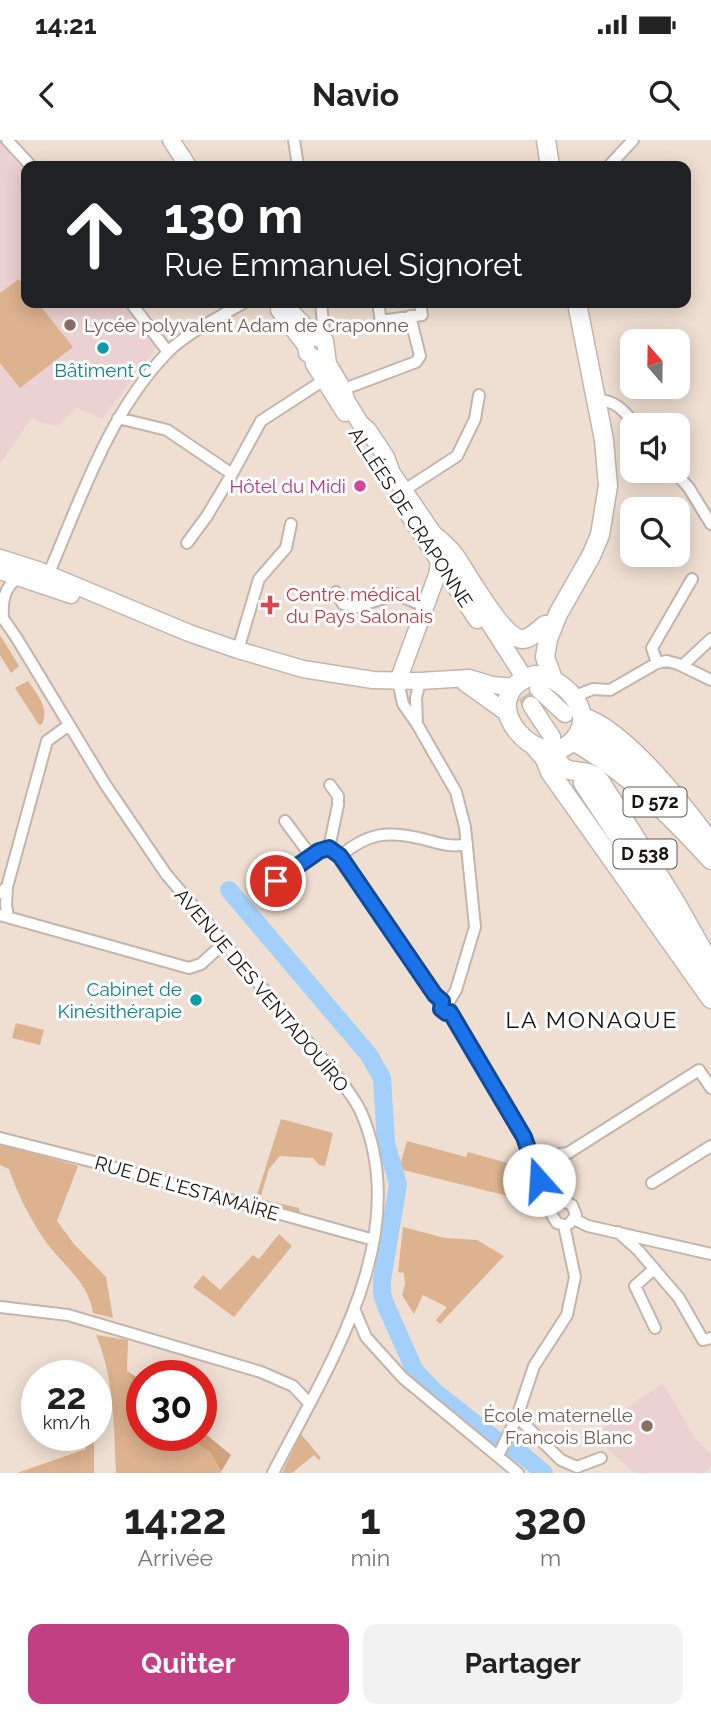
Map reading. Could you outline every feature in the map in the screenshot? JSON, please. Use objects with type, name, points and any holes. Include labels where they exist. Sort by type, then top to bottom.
[{"type":"main road","points":[[171,140],[185,161]]},
{"type":"main road","points":[[180,140],[194,161]]},
{"type":"main road","points":[[546,140],[550,161]]},
{"type":"main road","name":"ALLÉES DE CRAPONNE","points":[[280,308],[317,347]]},
{"type":"main road","name":"ALLÉES DE CRAPONNE","points":[[287,308],[328,364],[338,392],[439,563],[527,680]]},
{"type":"main road","points":[[527,680],[551,620],[591,556],[605,514],[607,462],[578,308]]},
{"type":"main road","name":"ALLÉES DE CRAPONNE","points":[[317,347],[314,364],[324,380],[346,400],[360,423],[368,430],[386,457],[403,491],[436,537],[527,680]]},
{"type":"main road","points":[[436,537],[453,553],[491,611],[513,636],[527,638],[551,620]]},
{"type":"main road","points":[[436,537],[460,592]]},
{"type":"main road","points":[[0,558],[238,650],[303,669],[373,680],[469,678],[492,685],[527,680],[573,697],[581,708],[574,716]]},
{"type":"main road","points":[[398,681],[439,563]]},
{"type":"main road","points":[[0,571],[115,611],[166,623]]},
{"type":"main road","points":[[527,680],[583,726],[573,741],[533,745],[525,741],[508,713],[509,696],[527,680],[545,657],[551,620]]},
{"type":"main road","points":[[460,679],[508,713]]},
{"type":"main road","points":[[531,705],[554,743]]},
{"type":"main road","points":[[574,716],[605,727],[641,760],[671,791],[711,843]]},
{"type":"main road","points":[[592,734],[658,794],[711,849]]},
{"type":"main road","name":"D 572","points":[[573,741],[644,791],[711,860]]},
{"type":"main road","name":"D 538","points":[[554,743],[557,761],[561,767],[590,773],[600,781],[711,965]]},
{"type":"main road","name":"D 538","points":[[533,745],[711,999]]},
{"type":"main road","points":[[582,783],[711,985]]},
{"type":"main road","points":[[675,925],[711,971]]},
{"type":"street","points":[[7,140],[27,161]]},
{"type":"street","points":[[294,140],[297,161]]},
{"type":"street","points":[[613,161],[633,140]]},
{"type":"street","points":[[135,308],[168,352]]},
{"type":"street","points":[[48,575],[79,500],[118,418],[168,352],[235,308]]},
{"type":"street","points":[[317,347],[321,308]]},
{"type":"street","points":[[379,308],[381,321],[422,315],[421,308]]},
{"type":"street","points":[[338,392],[416,362],[419,356],[410,316]]},
{"type":"street","points":[[187,542],[207,516],[261,421],[324,380]]},
{"type":"street","points":[[403,491],[457,456],[475,419],[479,395]]},
{"type":"street","points":[[595,400],[609,400],[626,413]]},
{"type":"street","points":[[118,418],[167,430],[232,474]]},
{"type":"street","points":[[685,483],[711,524]]},
{"type":"street","points":[[238,650],[260,579],[286,548],[291,524]]},
{"type":"street","points":[[2,616],[2,603],[6,592],[19,577]]},
{"type":"street","points":[[657,663],[652,648],[692,579]]},
{"type":"street","points":[[336,592],[343,604],[356,607],[396,594],[424,606]]},
{"type":"street","name":"AVENUE DES VENTADOUÏRO","points":[[2,616],[105,784],[166,874],[341,1080],[361,1111],[371,1142],[377,1168],[379,1205],[374,1240],[355,1311],[273,1473]]},
{"type":"street","points":[[682,666],[711,639]]},
{"type":"street","points":[[573,697],[593,689],[610,690],[657,663],[667,661],[711,680]]},
{"type":"street","points":[[398,681],[403,704],[456,792],[467,844],[475,927],[456,990],[448,1004]]},
{"type":"street","points":[[417,724],[416,698],[420,681]]},
{"type":"street","points":[[69,725],[47,741],[4,890],[4,916],[188,968],[201,964],[224,943]]},
{"type":"street","points":[[329,848],[338,805],[338,796],[330,785]]},
{"type":"street","points":[[285,821],[311,856]]},
{"type":"street","points":[[340,856],[359,841],[394,833],[452,847],[467,844]]},
{"type":"street","points":[[329,848],[340,856],[435,995],[448,1004],[524,1137],[555,1220],[564,1225],[575,1277],[567,1315],[534,1366],[515,1420],[498,1456]]},
{"type":"street","points":[[259,894],[311,856],[329,848]]},
{"type":"street","points":[[532,1158],[568,1153],[699,1070],[711,1088]]},
{"type":"street","name":"RUE DE L'ESTAMAÏRE","points":[[0,1139],[86,1160],[374,1240]]},
{"type":"street","points":[[652,1183],[711,1146]]},
{"type":"street","points":[[543,1192],[574,1208],[575,1219]]},
{"type":"street","points":[[553,1213],[558,1204],[566,1202]]},
{"type":"street","points":[[564,1225],[575,1219]]},
{"type":"street","points":[[575,1219],[588,1226],[711,1254]]},
{"type":"street","points":[[618,1232],[679,1298],[703,1340],[711,1338]]},
{"type":"street","points":[[654,1269],[635,1286],[655,1328]]},
{"type":"street","points":[[0,1307],[68,1315],[261,1372],[293,1386],[309,1403]]},
{"type":"street","points":[[355,1311],[366,1337],[404,1378],[518,1473]]},
{"type":"street","points":[[345,1332],[366,1337]]},
{"type":"street","points":[[293,1386],[319,1383]]},
{"type":"street","points":[[515,1420],[561,1460],[577,1467],[601,1458]]},
{"type":"street","points":[[515,1420],[572,1473]]},
{"type":"shaded area","name":"Lycée polyvalent Adam de Craponne","points":[[0,142],[21,167],[21,308],[128,308],[157,347],[102,419],[77,408],[57,426],[39,422],[32,417],[0,464]]},
{"type":"shaded area","points":[[19,279],[21,308],[42,308],[73,347],[20,388],[0,363],[0,293]]},
{"type":"shaded area","points":[[0,635],[19,666],[11,673],[0,655]]},
{"type":"shaded area","points":[[28,681],[43,707],[44,718],[39,725],[15,688]]},
{"type":"shaded area","points":[[16,1023],[44,1030],[40,1045],[12,1038]]},
{"type":"shaded area","points":[[281,1119],[333,1133],[325,1166],[319,1165],[313,1158],[280,1156],[269,1169],[260,1199],[299,1208],[300,1213],[255,1201]]},
{"type":"shaded area","points":[[407,1141],[466,1157],[468,1152],[525,1168],[516,1198],[399,1169]]},
{"type":"shaded area","points":[[0,1144],[78,1166],[57,1221],[74,1244],[106,1277],[113,1318],[93,1313],[91,1302],[81,1283],[40,1233],[25,1207],[9,1169],[0,1165]]},
{"type":"shaded area","points":[[403,1227],[445,1238],[477,1240],[504,1256],[440,1324],[436,1320],[447,1307],[423,1295],[414,1314],[402,1295],[404,1273],[398,1272]]},
{"type":"shaded area","points":[[279,1234],[292,1246],[234,1317],[193,1287],[203,1275],[220,1290],[253,1255],[259,1259]]},
{"type":"shaded area","points":[[96,1335],[128,1340],[126,1451],[208,1451],[221,1473],[116,1473],[112,1360],[104,1360]]},
{"type":"shaded area","name":"École maternelle Francois Blanc","points":[[663,1383],[696,1440],[711,1454],[711,1465],[704,1473],[634,1473],[603,1445],[609,1437],[602,1429]]},
{"type":"shaded area","points":[[301,1434],[321,1458],[319,1460],[314,1455],[292,1473],[282,1473]]},
{"type":"shaded area","points":[[217,1443],[231,1455],[221,1472],[210,1452],[217,1451]]},
{"type":"shaded area","points":[[80,1451],[94,1451],[94,1473],[17,1473]]},
{"type":"waterway","points":[[229,890],[369,1055],[382,1078],[386,1143],[398,1184],[382,1294],[415,1371],[434,1391],[496,1440]]},
{"type":"waterway","points":[[511,1448],[544,1473]]},
{"type":"tunnel","points":[[512,675],[531,705]]},
{"type":"place","name":"Lycée polyvalent Adam de Craponne","points":[[70,325]]},
{"type":"place","name":"Bâtiment C","points":[[103,348]]},
{"type":"place","name":"Hôtel du Midi","points":[[360,486]]},
{"type":"place","name":"Centre médical du Pays Salonais","points":[[270,605]]},
{"type":"place","name":"Cabinet de Kinésithérapie","points":[[196,1000]]},
{"type":"place","name":"École maternelle Francois Blanc","points":[[647,1426]]},
{"type":"district","name":"LA MONAQUE","points":[[592,1020]]},
{"type":"route","points":[[276,881],[319,851],[329,848],[340,856],[435,995],[442,1001],[442,1011],[450,1012],[524,1137],[539,1180]]}]
